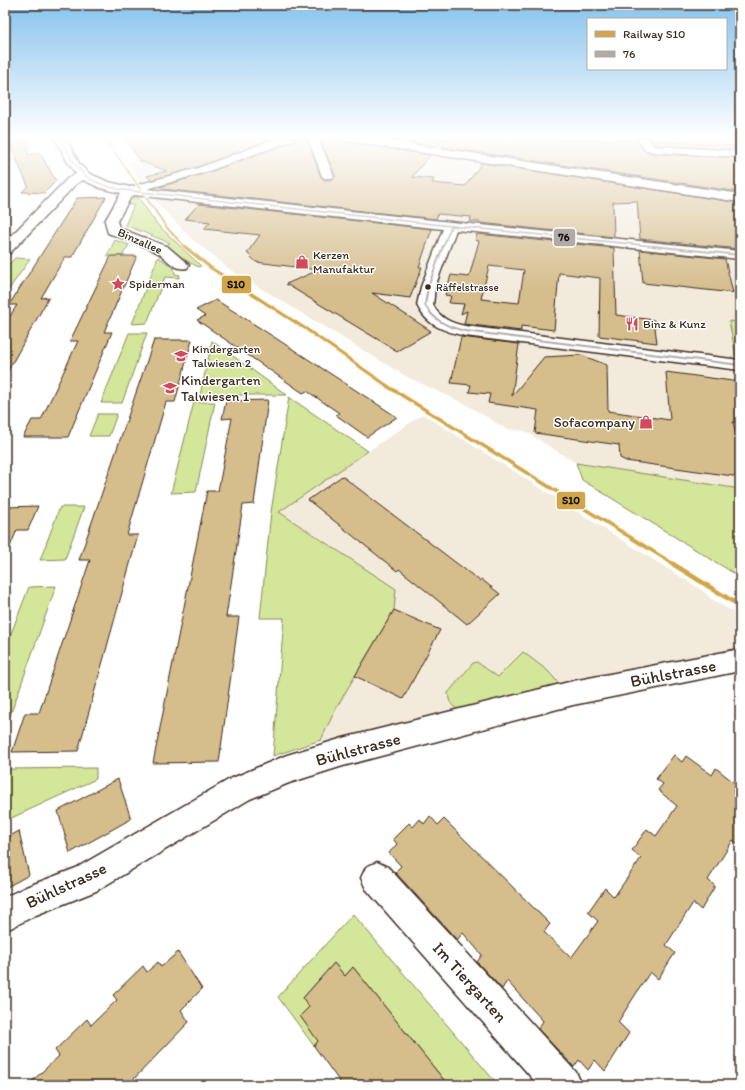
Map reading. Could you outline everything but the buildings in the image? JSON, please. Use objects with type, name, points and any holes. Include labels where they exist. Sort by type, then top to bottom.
[{"type":"street","points":[[5,250],[64,189]]},
{"type":"street","points":[[120,189],[451,226],[740,255]]},
{"type":"street","points":[[130,191],[136,189]]},
{"type":"street","points":[[680,189],[740,198]]},
{"type":"street","name":"Binzallee","points":[[130,191],[111,221],[113,230],[163,250],[182,265]]},
{"type":"street","points":[[5,232],[34,220]]},
{"type":"street","points":[[451,226],[428,287],[425,305],[430,315],[435,320],[452,328],[465,331],[740,365]]},
{"type":"street","name":"Bühlstrasse","points":[[5,915],[26,903],[85,880],[240,789],[287,769],[351,750],[573,693],[740,660]]},
{"type":"street","name":"Im Tiergarten","points":[[377,878],[563,1085]]},
{"type":"shaded area","points":[[146,189],[740,189],[740,489],[576,463],[525,431],[506,429],[467,405],[407,377],[232,271],[192,239],[155,201]]},
{"type":"shaded area","points":[[423,414],[740,616],[740,652],[561,686],[548,671],[498,678],[482,664],[473,664],[448,693],[459,710],[323,748],[321,740],[335,710],[355,676],[279,511]]},
{"type":"green space","points":[[132,197],[139,198],[156,223],[201,266],[199,267],[194,265],[163,247],[170,243],[125,225],[134,205],[125,205]]},
{"type":"green space","points":[[115,240],[129,245],[122,256],[107,256]]},
{"type":"green space","points":[[158,257],[174,268],[175,274],[180,275],[179,278],[165,277],[147,323],[132,324]]},
{"type":"green space","points":[[15,258],[30,259],[5,295],[5,268]]},
{"type":"green space","points":[[729,321],[740,322],[740,356],[736,356]]},
{"type":"green space","points":[[129,333],[147,333],[122,403],[101,403]]},
{"type":"green space","points":[[212,341],[287,395],[200,395]]},
{"type":"green space","points":[[289,397],[368,451],[279,512],[396,589],[394,610],[335,710],[321,740],[273,756],[284,618],[260,618],[271,512]]},
{"type":"green space","points":[[194,402],[215,402],[196,492],[171,493]]},
{"type":"green space","points":[[98,414],[117,414],[109,436],[89,436]]},
{"type":"green space","points":[[576,463],[740,489],[740,577],[582,480]]},
{"type":"green space","points":[[60,507],[84,507],[65,559],[40,560]]},
{"type":"green space","points":[[56,586],[5,730],[5,649],[29,587]]},
{"type":"green space","points":[[523,652],[548,671],[561,686],[459,710],[454,707],[449,699],[448,693],[473,663],[477,662],[498,677]]},
{"type":"green space","points":[[96,768],[96,779],[5,821],[5,769]]},
{"type":"green space","points":[[353,914],[498,1085],[448,1085],[353,967],[345,976],[334,963],[303,998],[313,1012],[318,1041],[314,1046],[278,997]]},
{"type":"rail line","name":"S10","points":[[140,189],[167,228],[188,250],[211,268],[306,329],[391,388],[740,606]]},
{"type":"transit line","name":"76","points":[[117,189],[451,226],[740,255]]},
{"type":"transit line","name":"76","points":[[451,226],[428,287],[425,305],[432,316],[442,323],[465,331],[740,365]]},
{"type":"place","name":"Kerzen Manufaktur","points":[[302,262]]},
{"type":"place","name":"Spiderman","points":[[118,284]]},
{"type":"place","name":"Räffelstrasse","points":[[428,287]]},
{"type":"place","name":"Binz & Kunz","points":[[632,324]]},
{"type":"place","name":"Kindergarten Talwiesen 2","points":[[181,356]]},
{"type":"place","name":"Kindergarten Talwiesen 1","points":[[170,388]]},
{"type":"place","name":"Sofacompany","points":[[646,422]]}]
